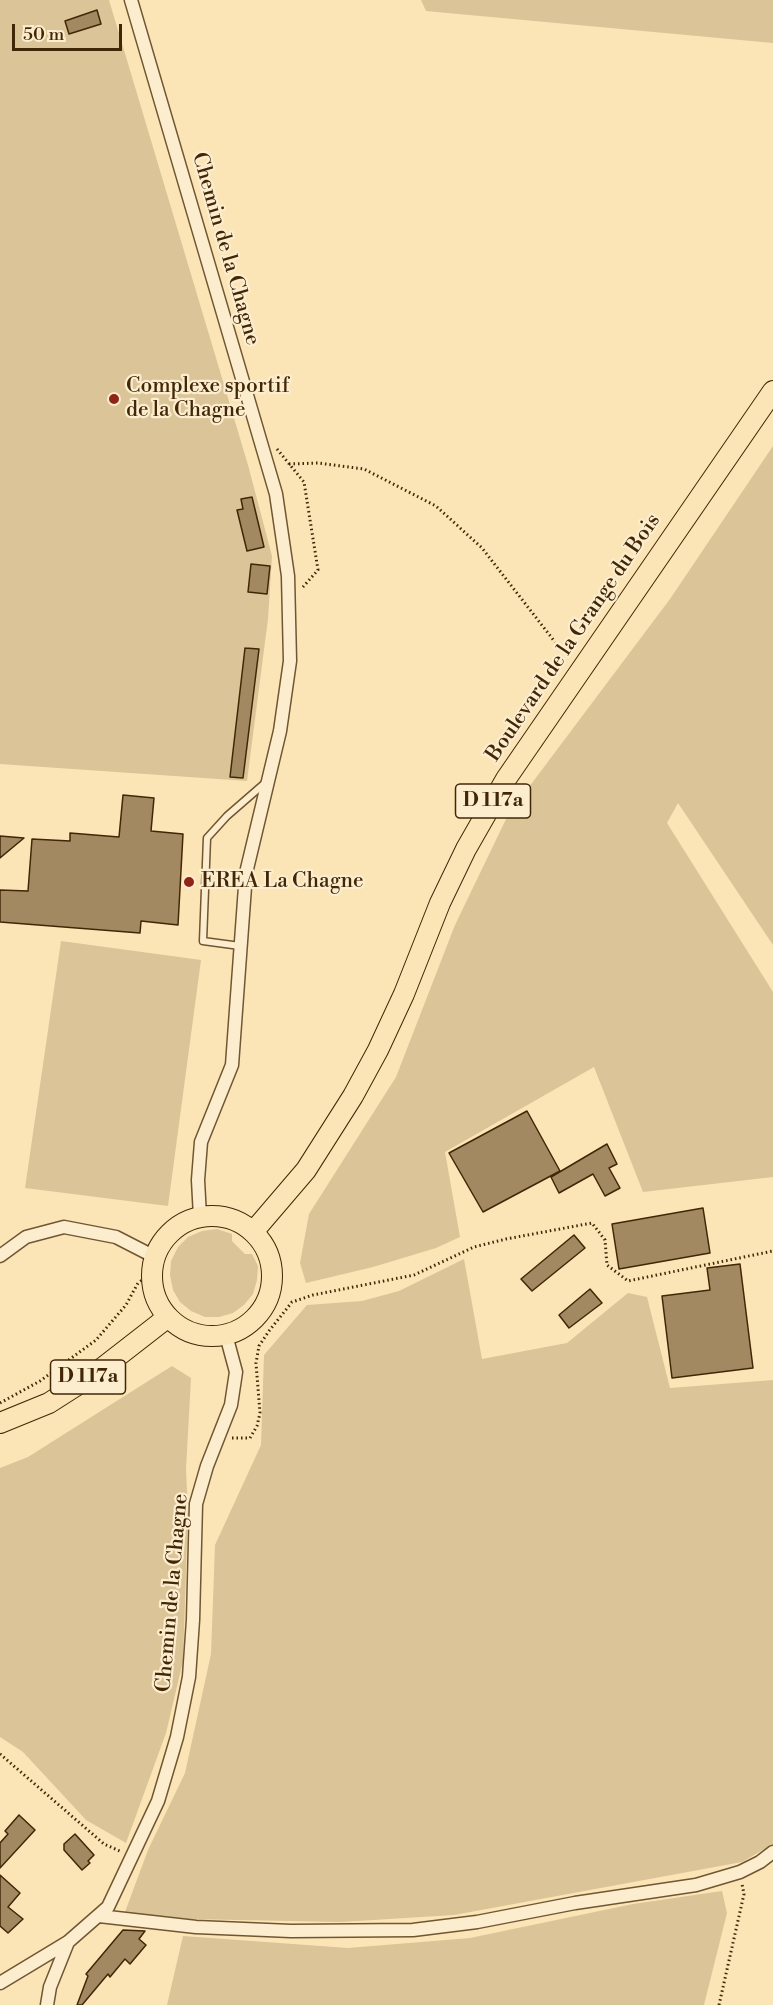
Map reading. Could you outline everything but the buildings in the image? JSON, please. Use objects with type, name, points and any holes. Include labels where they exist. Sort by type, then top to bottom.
[{"type":"main road","name":"Boulevard de la Grange du Bois","points":[[253,1232],[306,1170],[353,1096],[404,994],[440,903],[466,849],[506,779],[773,391]]},
{"type":"main road","points":[[214,1216],[241,1223],[253,1232],[266,1249],[272,1270],[272,1285],[268,1299],[251,1322],[226,1335],[210,1336],[195,1334],[180,1327],[168,1317],[159,1305],[154,1291],[153,1265],[165,1238],[180,1225],[200,1217],[214,1216]]},
{"type":"main road","name":"D 117a","points":[[0,1424],[49,1403],[96,1373],[168,1317]]},
{"type":"street","name":"Chemin de la Chagne","points":[[131,0],[276,494],[288,576],[290,661],[280,731],[246,873],[232,1065],[201,1142],[198,1180],[200,1217]]},
{"type":"street","points":[[0,1256],[26,1237],[64,1227],[116,1237],[153,1265]]},
{"type":"street","name":"Chemin de la Chagne","points":[[47,2005],[50,1987],[68,1942],[108,1907],[158,1800],[177,1737],[189,1677],[196,1504],[207,1466],[231,1405],[236,1372],[226,1335]]},
{"type":"street","points":[[99,1916],[196,1927],[291,1931],[413,1930],[477,1922],[575,1903],[696,1885],[740,1872],[760,1863],[773,1851]]},
{"type":"street","points":[[0,1983],[68,1942]]},
{"type":"lane","points":[[240,945],[203,941],[207,838],[227,816],[268,781]]},
{"type":"path","points":[[257,428],[304,482],[318,570],[288,602]]},
{"type":"path","points":[[289,464],[318,463],[364,470],[436,506],[482,548],[555,642]]},
{"type":"path","points":[[218,1439],[250,1438],[257,1426],[260,1413],[256,1363],[260,1346],[292,1302],[313,1295],[414,1275],[474,1247],[592,1223],[605,1240],[607,1265],[628,1281],[773,1251]]},
{"type":"path","points":[[0,1403],[40,1381],[96,1340],[126,1305],[138,1283],[153,1265]]},
{"type":"path","points":[[0,1754],[104,1844],[131,1857]]},
{"type":"path","points":[[719,2005],[744,1894],[740,1872]]},
{"type":"shaded area","name":"Complexe sportif de la Chagne","points":[[0,0],[109,0],[248,465],[272,556],[268,619],[247,781],[0,764]]},
{"type":"shaded area","points":[[421,0],[773,0],[773,43],[426,11]]},
{"type":"shaded area","points":[[773,446],[773,945],[678,803],[667,823],[773,992],[773,1177],[643,1192],[594,1067],[445,1152],[460,1237],[436,1248],[373,1267],[306,1283],[300,1263],[309,1214],[396,1077],[455,925],[508,815],[670,599]]},
{"type":"shaded area","points":[[61,941],[201,960],[168,1206],[25,1188]]},
{"type":"shaded area","points":[[217,1229],[232,1234],[232,1241],[245,1254],[252,1254],[258,1266],[257,1280],[253,1294],[233,1313],[219,1317],[205,1317],[191,1311],[180,1302],[173,1290],[170,1275],[171,1261],[178,1247],[188,1237],[202,1231]]},
{"type":"shaded area","points":[[464,1259],[482,1359],[567,1343],[628,1293],[647,1297],[670,1388],[773,1380],[773,1844],[742,1862],[454,1915],[341,1922],[186,1919],[125,1912],[148,1850],[185,1773],[211,1654],[215,1545],[261,1445],[264,1355],[307,1305],[362,1301],[399,1291]]},
{"type":"shaded area","points":[[172,1366],[191,1378],[186,1469],[188,1513],[183,1661],[166,1733],[126,1843],[86,1820],[23,1752],[0,1737],[0,1468],[28,1457]]},
{"type":"shaded area","points":[[722,1891],[727,1913],[704,2005],[167,2005],[183,1936],[348,1948],[470,1938],[633,1904]]},
{"type":"place","name":"Complexe sportif de la Chagne","points":[[114,399]]},
{"type":"place","name":"EREA La Chagne","points":[[189,882]]}]
